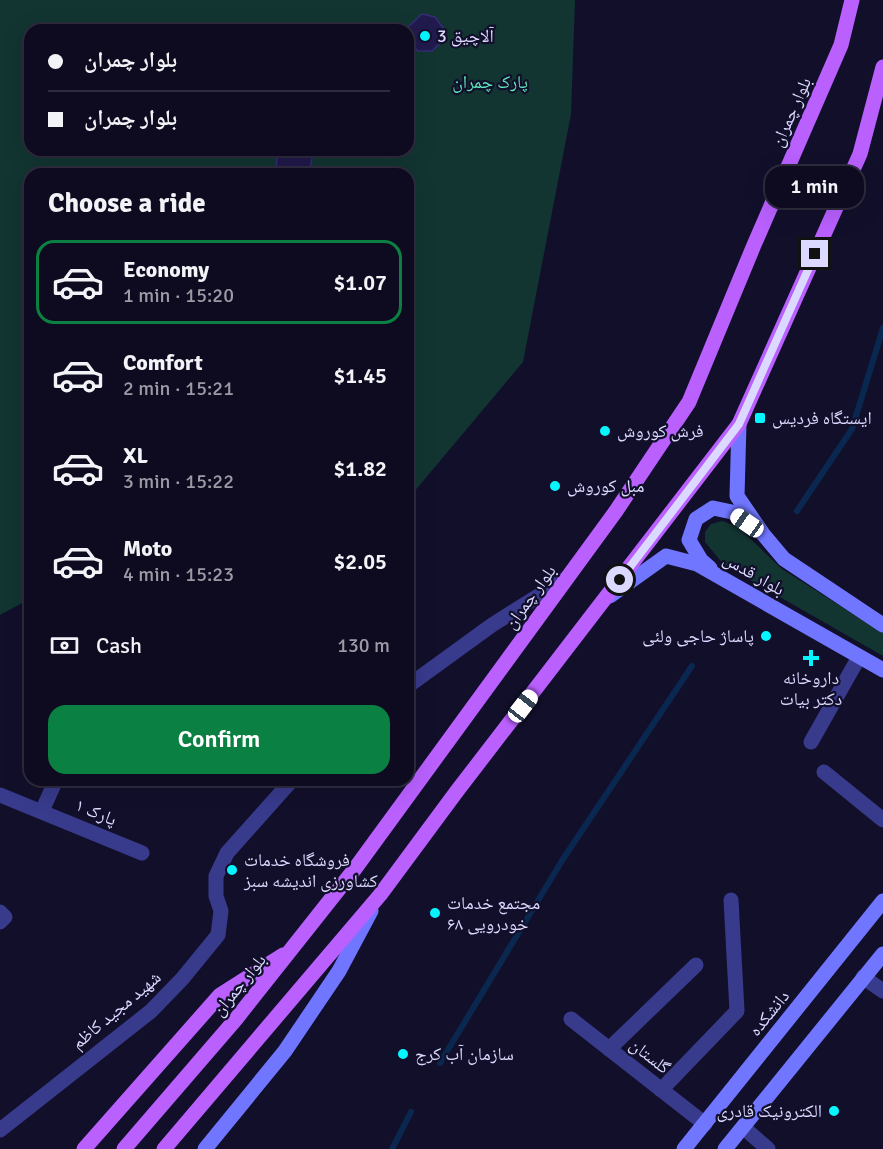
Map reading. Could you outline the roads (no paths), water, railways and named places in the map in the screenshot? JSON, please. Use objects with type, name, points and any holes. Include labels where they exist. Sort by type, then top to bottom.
[{"type":"main road","name":"بلوار چمران","points":[[124,1149],[236,1019],[354,870],[616,511],[689,402],[841,45],[852,0]]},
{"type":"main road","points":[[164,1149],[380,895],[457,791],[739,424],[860,154],[883,67]]},
{"type":"main road","name":"بلوار قدس","points":[[739,424],[737,496],[763,534],[784,559],[883,625]]},
{"type":"main road","points":[[717,576],[701,560],[689,540],[696,519],[713,508],[732,512],[763,534]]},
{"type":"main road","name":"بلوار قدس","points":[[607,598],[666,556],[697,564],[883,670]]},
{"type":"main road","points":[[205,1149],[285,1051],[339,971],[380,895]]},
{"type":"main road","name":"دانشکده","points":[[684,1149],[883,901]]},
{"type":"main road","points":[[84,1149],[220,995],[293,948]]},
{"type":"main road","points":[[725,1149],[883,954]]},
{"type":"street","points":[[414,683],[492,625],[567,578]]},
{"type":"street","points":[[811,742],[859,657]]},
{"type":"street","points":[[824,772],[883,820]]},
{"type":"street","points":[[42,811],[53,786]]},
{"type":"street","name":"شهید مجید کاظم","points":[[0,1130],[151,1011],[182,979],[218,935],[220,911],[216,896],[216,876],[227,853],[287,786]]},
{"type":"street","name":"پارک ۱","points":[[0,795],[142,853]]},
{"type":"street","points":[[661,1090],[737,1011],[731,900]]},
{"type":"street","points":[[609,1049],[696,965]]},
{"type":"street","points":[[863,977],[883,992]]},
{"type":"street","name":"گلستان","points":[[571,1019],[705,1124]]},
{"type":"street","points":[[743,1127],[768,1149]]},
{"type":"waterway","points":[[797,511],[852,429],[883,328]]},
{"type":"waterway","points":[[440,1063],[563,859],[692,666]]},
{"type":"waterway","points":[[392,1149],[411,1112]]},
{"type":"place","name":"آلاچیق 3","points":[[425,36]]},
{"type":"place","name":"ایستگاه فردیس","points":[[760,418]]},
{"type":"place","name":"فرش کوروش","points":[[605,431]]},
{"type":"place","name":"مبل کوروش","points":[[555,486]]},
{"type":"place","name":"پاساژ حاجی ولئی","points":[[766,636]]},
{"type":"place","name":"داروخانه دکتر بیات","points":[[811,658]]},
{"type":"place","name":"فروشگاه خدمات کشاورزی اندیشه سبز","points":[[232,870]]},
{"type":"place","name":"مجتمع خدمات خودرویی ۶۸","points":[[435,913]]},
{"type":"place","name":"سازمان آب کرج","points":[[403,1054]]},
{"type":"place","name":"الکترونیک قادری","points":[[834,1111]]},
{"type":"park label","name":"پارک چمران","points":[[490,82]]}]
